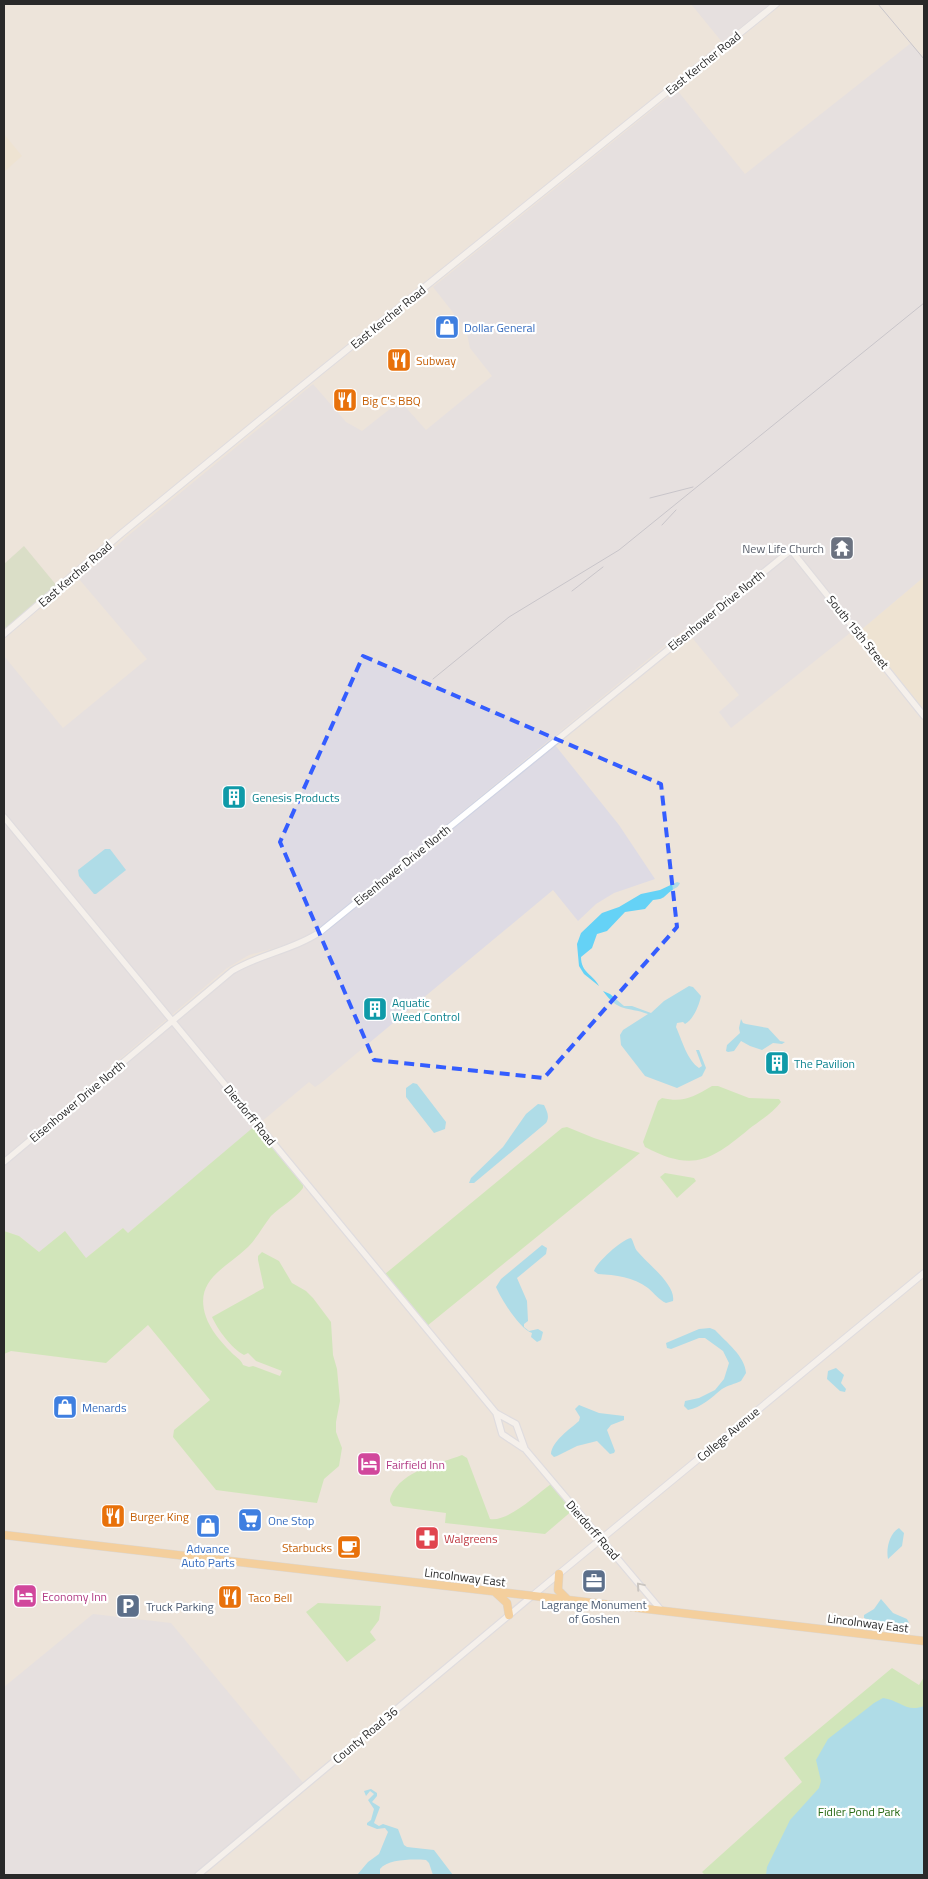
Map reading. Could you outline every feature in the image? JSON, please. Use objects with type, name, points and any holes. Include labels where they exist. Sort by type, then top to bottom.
[{"type":"highway","name":"Lincolnway East","points":[[4,1535],[924,1641]]},
{"type":"highway","points":[[559,1574],[558,1590],[568,1600]]},
{"type":"highway","points":[[494,1591],[507,1603],[509,1615]]},
{"type":"main road","name":"East Kercher Road","points":[[4,634],[122,533],[256,423],[776,4]]},
{"type":"main road","name":"College Avenue","points":[[532,1596],[924,1273]]},
{"type":"street","name":"South 15th Street","points":[[791,550],[924,716]]},
{"type":"street","name":"Eisenhower Drive North","points":[[4,1162],[232,971],[243,964],[298,944],[320,932],[791,550]]},
{"type":"street","name":"Dierdorff Road","points":[[4,817],[496,1413],[516,1424],[525,1449]]},
{"type":"street","name":"Dierdorff Road","points":[[496,1413],[502,1434],[525,1449],[661,1610]]},
{"type":"street","points":[[501,1428],[504,1423],[510,1421]]},
{"type":"street","points":[[508,1438],[516,1435],[518,1430]]},
{"type":"street","name":"County Road 36","points":[[198,1875],[532,1596]]},
{"type":"highlighted area","points":[[363,656],[661,784],[677,927],[544,1078],[374,1060],[280,842]]},
{"type":"shaded area","points":[[691,4],[770,4],[722,42]]},
{"type":"shaded area","points":[[911,43],[924,59],[924,577],[860,631],[850,633],[731,728],[719,712],[739,695],[685,629],[322,926],[300,941],[249,955],[227,968],[4,1157],[4,656],[63,728],[147,659],[79,579],[129,535],[313,384],[346,422],[362,431],[400,401],[426,430],[492,376],[470,348],[466,329],[433,287],[677,90],[745,174]]},
{"type":"shaded area","points":[[4,134],[22,156],[4,172]]},
{"type":"shaded area","points":[[924,577],[924,712],[860,631]]},
{"type":"shaded area","points":[[555,745],[619,825],[655,879],[614,893],[596,904],[578,921],[553,890],[321,1083],[315,1087],[309,1082],[128,1233],[123,1228],[86,1258],[39,1252],[19,1236],[4,1231],[4,1162],[232,971],[309,939]]},
{"type":"shaded area","points":[[93,1614],[171,1623],[305,1785],[198,1875],[4,1875],[4,1687]]},
{"type":"green space","points":[[24,546],[57,586],[4,630],[4,564]]},
{"type":"green space","points":[[712,1086],[718,1086],[749,1098],[779,1099],[781,1102],[770,1113],[723,1149],[700,1159],[689,1161],[676,1159],[661,1155],[645,1147],[643,1142],[658,1101],[662,1098],[676,1100],[688,1098]]},
{"type":"green space","points":[[256,1125],[303,1183],[303,1188],[271,1216],[248,1247],[214,1276],[204,1293],[203,1304],[206,1317],[213,1331],[243,1365],[253,1366],[280,1376],[282,1371],[256,1361],[248,1353],[244,1355],[234,1348],[221,1333],[212,1317],[264,1288],[258,1256],[262,1252],[279,1261],[292,1283],[306,1291],[313,1298],[331,1322],[333,1355],[337,1369],[340,1401],[336,1432],[342,1448],[339,1466],[324,1479],[317,1503],[216,1490],[173,1437],[174,1430],[210,1400],[148,1325],[106,1363],[11,1351],[4,1354],[4,1231],[19,1236],[39,1252],[65,1231],[86,1258],[123,1228],[128,1233]]},
{"type":"green space","points":[[567,1127],[640,1153],[427,1326],[385,1274],[562,1128]]},
{"type":"green space","points":[[665,1173],[694,1178],[696,1181],[677,1198],[660,1177]]},
{"type":"green space","points":[[462,1455],[467,1458],[490,1519],[497,1519],[513,1512],[551,1484],[573,1510],[545,1534],[445,1523],[446,1513],[393,1506],[390,1500],[396,1487],[412,1474]]},
{"type":"green space","points":[[318,1603],[381,1606],[379,1620],[370,1632],[376,1640],[347,1662],[306,1612]]},
{"type":"green space","name":"Fidler Pond Park","points":[[892,1668],[919,1685],[924,1677],[924,1875],[705,1875],[702,1872],[802,1782],[784,1758]]},
{"type":"water","points":[[105,849],[110,849],[126,870],[94,894],[79,876],[78,870]]},
{"type":"water","points":[[677,882],[680,883],[678,886],[664,897],[653,900],[645,909],[625,912],[607,931],[597,934],[592,948],[581,957],[583,967],[599,986],[584,974],[579,966],[577,944],[581,933],[602,913],[619,907],[641,894],[660,890]]},
{"type":"water","points":[[689,986],[693,987],[701,996],[699,1004],[688,1022],[685,1024],[683,1022],[677,1023],[676,1027],[691,1060],[699,1068],[702,1066],[696,1050],[699,1050],[706,1068],[702,1076],[677,1088],[645,1076],[621,1045],[620,1035],[623,1030],[648,1014],[618,1006],[603,991],[610,994],[624,1006],[632,1006],[651,1013],[664,1001]]},
{"type":"water","points":[[741,1019],[746,1024],[768,1028],[780,1041],[785,1042],[782,1044],[773,1043],[762,1050],[741,1041],[734,1051],[726,1051],[727,1045],[740,1033]]},
{"type":"water","points":[[413,1083],[417,1084],[446,1122],[445,1129],[434,1133],[406,1097],[406,1088]]},
{"type":"water","points":[[538,1104],[544,1105],[548,1116],[546,1123],[474,1183],[469,1183],[471,1178],[503,1147],[526,1114]]},
{"type":"water","points":[[631,1238],[637,1250],[670,1288],[673,1301],[663,1302],[648,1288],[630,1279],[598,1274],[594,1271],[610,1252]]},
{"type":"water","points":[[542,1245],[547,1248],[546,1254],[517,1278],[527,1301],[528,1321],[524,1324],[524,1327],[529,1331],[538,1329],[543,1332],[541,1340],[537,1342],[531,1337],[532,1333],[527,1330],[522,1326],[511,1313],[496,1287],[501,1279]]},
{"type":"water","points":[[710,1328],[715,1330],[739,1355],[746,1373],[741,1381],[724,1388],[702,1405],[688,1410],[684,1406],[685,1401],[699,1398],[715,1390],[724,1379],[729,1363],[723,1351],[705,1338],[699,1338],[671,1349],[667,1348],[666,1343],[699,1329]]},
{"type":"water","points":[[836,1368],[844,1375],[841,1383],[846,1389],[845,1392],[840,1391],[827,1379],[828,1371]]},
{"type":"water","points":[[579,1405],[599,1413],[624,1416],[624,1420],[611,1425],[607,1430],[615,1451],[614,1453],[610,1454],[597,1441],[577,1446],[554,1457],[551,1454],[558,1440],[579,1421],[580,1417],[575,1409]]},
{"type":"water","points":[[899,1528],[904,1533],[902,1546],[888,1559],[889,1542]]},
{"type":"water","points":[[881,1599],[893,1613],[907,1619],[909,1623],[882,1624],[864,1618],[864,1615],[874,1609]]},
{"type":"water","name":"Fidler Pond Park","points":[[883,1698],[912,1708],[924,1706],[924,1875],[766,1875],[767,1867],[790,1820],[819,1788],[821,1781],[816,1760],[828,1739]]},
{"type":"water","points":[[371,1789],[377,1793],[372,1802],[380,1807],[374,1823],[379,1826],[383,1824],[398,1829],[404,1845],[407,1847],[434,1850],[453,1875],[433,1875],[426,1860],[401,1860],[384,1866],[380,1869],[380,1875],[357,1875],[368,1862],[379,1854],[388,1832],[385,1828],[377,1829],[367,1825],[371,1820],[374,1809],[368,1800],[374,1794],[370,1791],[366,1796],[364,1791]]},
{"type":"railway","points":[[878,4],[924,59]]},
{"type":"railway","points":[[433,679],[509,617],[619,550],[924,303]]},
{"type":"railway","points":[[650,498],[693,487]]},
{"type":"railway","points":[[662,525],[676,510]]},
{"type":"railway","points":[[572,591],[603,567]]},
{"type":"place","name":"Dollar General","points":[[447,327]]},
{"type":"place","name":"Subway","points":[[399,360]]},
{"type":"place","name":"Big C's BBQ","points":[[345,400]]},
{"type":"place","name":"New Life Church","points":[[842,548]]},
{"type":"place","name":"Genesis Products","points":[[234,797]]},
{"type":"place","name":"Aquatic Weed Control","points":[[375,1009]]},
{"type":"place","name":"The Pavilion","points":[[777,1063]]},
{"type":"place","name":"Menards","points":[[65,1407]]},
{"type":"place","name":"Fairfield Inn","points":[[369,1464]]},
{"type":"place","name":"Burger King","points":[[113,1516]]},
{"type":"place","name":"One Stop","points":[[250,1520]]},
{"type":"place","name":"Advance Auto Parts","points":[[208,1526]]},
{"type":"place","name":"Walgreens","points":[[427,1538]]},
{"type":"place","name":"Starbucks","points":[[349,1547]]},
{"type":"place","name":"Lagrange Monument of Goshen","points":[[594,1581]]},
{"type":"place","name":"Economy Inn","points":[[25,1596]]},
{"type":"place","name":"Taco Bell","points":[[230,1597]]},
{"type":"place","name":"Truck Parking","points":[[128,1606]]}]
